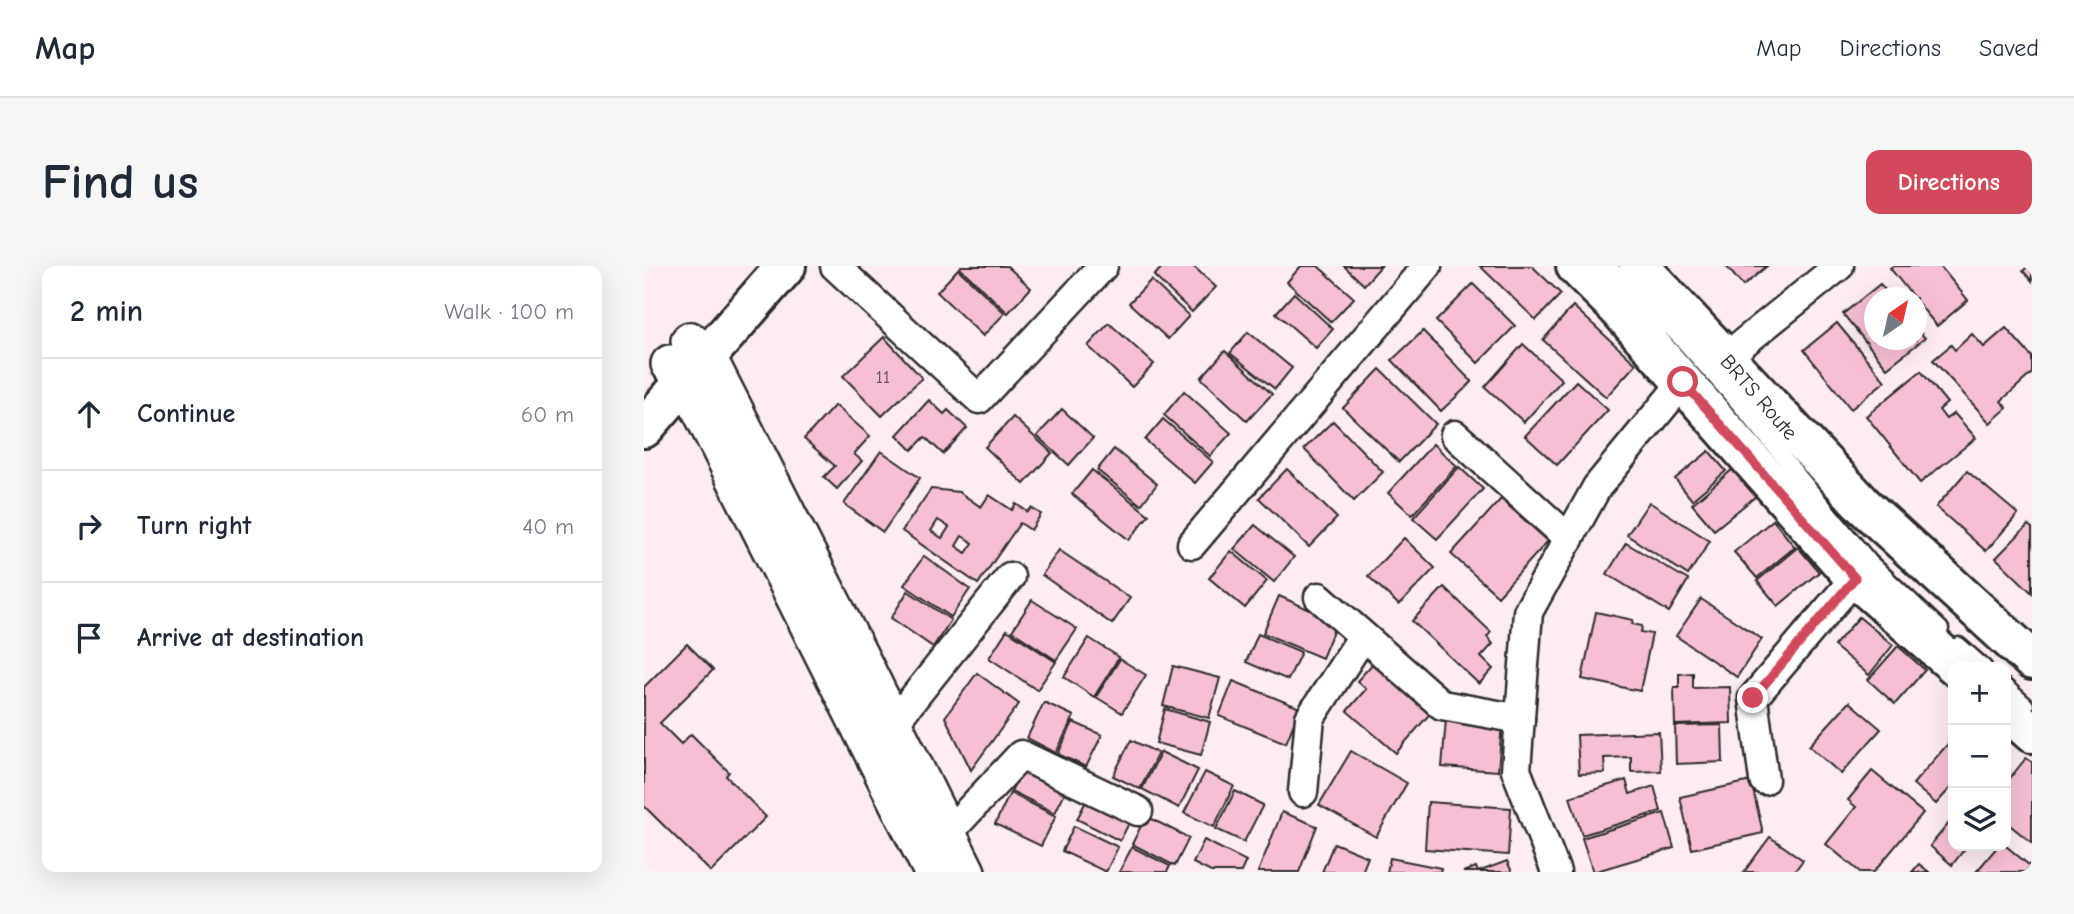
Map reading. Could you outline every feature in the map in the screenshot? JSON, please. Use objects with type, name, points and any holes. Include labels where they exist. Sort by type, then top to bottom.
[{"type":"main road","points":[[644,428],[753,266]]},
{"type":"main road","points":[[644,394],[688,361],[786,266]]},
{"type":"main road","points":[[1576,266],[1617,307],[1683,382],[1952,662]]},
{"type":"main road","points":[[1639,266],[1865,507],[2032,660]]},
{"type":"main road","points":[[2011,714],[2032,733]]},
{"type":"street","points":[[835,266],[979,398],[1103,266]]},
{"type":"street","points":[[1192,544],[1427,266]]},
{"type":"street","points":[[1726,357],[1839,266]]},
{"type":"street","points":[[688,361],[893,724],[966,872]]},
{"type":"street","points":[[688,361],[933,872]]},
{"type":"street","points":[[1556,872],[1516,770],[1528,612],[1597,487],[1683,382]]},
{"type":"street","points":[[1455,435],[1569,539]]},
{"type":"street","points":[[1765,780],[1753,698],[1863,570]]},
{"type":"street","points":[[893,724],[1010,577]]},
{"type":"street","points":[[1319,597],[1442,705],[1520,719]]},
{"type":"street","points":[[1303,792],[1310,718],[1363,636]]},
{"type":"street","points":[[947,834],[1021,755],[1138,811]]},
{"type":"lane","name":"BRTS Route","points":[[1609,266],[1682,340],[1739,404],[1863,570],[1978,662]]},
{"type":"lane","points":[[2011,691],[2032,710]]},
{"type":"building","points":[[1007,266],[1031,288],[1008,313],[960,268]]},
{"type":"building","points":[[1163,266],[1193,266],[1216,287],[1192,312],[1154,276]]},
{"type":"building","points":[[1301,266],[1318,266],[1354,298],[1331,322],[1287,282]]},
{"type":"building","points":[[1344,266],[1381,266],[1364,285]]},
{"type":"building","points":[[1480,266],[1532,266],[1561,294],[1536,320]]},
{"type":"building","points":[[1726,266],[1767,266],[1743,286]]},
{"type":"building","points":[[1940,266],[1968,300],[1937,326],[1927,314],[1927,287],[1905,287],[1890,268]]},
{"type":"building","points":[[2032,266],[2032,281],[2023,271]]},
{"type":"building","points":[[958,269],[1005,313],[983,336],[937,292]]},
{"type":"building","points":[[1151,280],[1189,316],[1168,339],[1129,303]]},
{"type":"building","points":[[1473,284],[1515,326],[1478,363],[1436,321]]},
{"type":"building","points":[[1294,293],[1333,329],[1316,348],[1276,313]]},
{"type":"building","points":[[1864,297],[1864,340],[1843,314]]},
{"type":"building","points":[[1573,306],[1636,364],[1606,397],[1543,340]]},
{"type":"building","points":[[1109,323],[1154,364],[1132,387],[1088,346]]},
{"type":"building","points":[[1837,323],[1885,381],[1851,409],[1804,350]]},
{"type":"building","points":[[2006,328],[2032,357],[2032,373],[2001,401],[2007,408],[1990,423],[1933,360],[1951,345],[1955,350],[1972,334],[1984,347]]},
{"type":"building","points":[[1423,331],[1472,382],[1441,411],[1392,360]]},
{"type":"building","points":[[1248,332],[1292,368],[1275,389],[1230,353]]},
{"type":"building","points":[[884,337],[922,378],[882,416],[843,376]]},
{"type":"building","points":[[1523,344],[1562,380],[1524,422],[1485,387]]},
{"type":"building","points":[[1872,350],[1910,350],[1887,368]]},
{"type":"building","points":[[1225,351],[1272,394],[1247,421],[1201,378]]},
{"type":"building","points":[[1380,369],[1436,424],[1399,462],[1343,408]]},
{"type":"building","points":[[1921,371],[1947,403],[1939,410],[1946,419],[1954,413],[1976,438],[1920,483],[1866,416]]},
{"type":"building","points":[[1576,381],[1608,410],[1557,465],[1525,436]]},
{"type":"building","points":[[1184,391],[1231,433],[1210,456],[1164,415]]},
{"type":"building","points":[[929,400],[944,414],[948,410],[967,428],[943,454],[925,437],[912,450],[897,435]]},
{"type":"building","points":[[835,405],[870,436],[854,454],[862,461],[837,489],[824,477],[835,466],[804,439]]},
{"type":"building","points":[[1062,409],[1093,438],[1069,465],[1037,436]]},
{"type":"building","points":[[1013,417],[1052,453],[1024,484],[985,447]]},
{"type":"building","points":[[1163,419],[1213,462],[1195,483],[1145,440]]},
{"type":"building","points":[[1333,421],[1383,472],[1354,501],[1304,449]]},
{"type":"building","points":[[1433,444],[1457,466],[1412,515],[1388,493]]},
{"type":"building","points":[[1114,449],[1157,484],[1141,505],[1097,470]]},
{"type":"building","points":[[881,451],[920,478],[883,532],[844,504]]},
{"type":"building","points":[[1709,451],[1726,471],[1692,500],[1675,479]]},
{"type":"building","points":[[1459,467],[1483,489],[1437,539],[1413,518]]},
{"type":"building","points":[[1287,469],[1337,518],[1309,547],[1259,498]]},
{"type":"building","points":[[1733,469],[1756,496],[1714,530],[1692,504]]},
{"type":"building","points":[[1092,470],[1149,515],[1129,540],[1072,494]]},
{"type":"building","points":[[1967,471],[2018,514],[1986,551],[1936,507]]},
{"type":"building","points":[[931,489],[959,492],[981,507],[989,495],[1012,510],[1016,504],[1028,512],[1031,508],[1041,514],[1031,530],[1020,523],[978,584],[902,531]],"holes":[[[938,520],[949,527],[942,538],[931,531]],[[962,536],[973,543],[966,553],[956,546]]]},
{"type":"building","points":[[1501,499],[1548,541],[1498,596],[1451,554]]},
{"type":"building","points":[[1649,502],[1710,541],[1688,575],[1627,535]]},
{"type":"building","points":[[1773,520],[1795,547],[1757,578],[1734,552]]},
{"type":"building","points":[[1255,525],[1294,557],[1274,582],[1234,549]]},
{"type":"building","points":[[2028,525],[2032,528],[2032,593],[1996,558]]},
{"type":"building","points":[[1404,538],[1435,568],[1399,605],[1368,576]]},
{"type":"building","points":[[1626,543],[1688,580],[1669,612],[1607,574]]},
{"type":"building","points":[[1798,547],[1819,572],[1778,606],[1757,581]]},
{"type":"building","points":[[1059,550],[1130,598],[1112,624],[1042,575]]},
{"type":"building","points":[[1231,551],[1267,581],[1245,608],[1209,578]]},
{"type":"building","points":[[924,556],[970,589],[951,617],[904,585]]},
{"type":"building","points":[[1444,587],[1491,632],[1487,637],[1493,644],[1481,657],[1493,669],[1479,684],[1412,621]]},
{"type":"building","points":[[908,591],[951,620],[933,647],[891,618]]},
{"type":"building","points":[[1279,596],[1337,622],[1322,658],[1263,633]]},
{"type":"building","points":[[1701,599],[1762,639],[1737,677],[1676,636]]},
{"type":"building","points":[[1032,600],[1077,629],[1056,660],[1012,631]]},
{"type":"building","points":[[1596,612],[1633,620],[1632,624],[1642,626],[1641,632],[1652,634],[1640,691],[1582,679]]},
{"type":"building","points":[[1859,617],[1893,645],[1869,675],[1834,646]]},
{"type":"building","points":[[1007,630],[1056,662],[1037,690],[989,658]]},
{"type":"building","points":[[1258,634],[1301,652],[1288,680],[1246,662]]},
{"type":"building","points":[[1089,638],[1119,657],[1094,697],[1064,677]]},
{"type":"building","points":[[687,644],[713,670],[660,723],[681,744],[691,734],[729,772],[726,776],[766,817],[711,872],[644,806],[644,687]]},
{"type":"building","points":[[1898,646],[1925,670],[1895,704],[1868,680]]},
{"type":"building","points":[[1120,659],[1146,675],[1122,713],[1096,697]]},
{"type":"building","points":[[1374,662],[1434,709],[1396,753],[1347,711],[1366,689],[1357,681]]},
{"type":"building","points":[[1173,666],[1220,678],[1209,718],[1163,706]]},
{"type":"building","points":[[977,673],[1019,704],[971,770],[945,717]]},
{"type":"building","points":[[1693,673],[1693,688],[1730,687],[1731,723],[1675,725],[1674,687],[1679,687],[1679,674]]},
{"type":"building","points":[[1233,681],[1300,708],[1286,743],[1219,716]]},
{"type":"building","points":[[1044,702],[1074,716],[1056,753],[1027,738]]},
{"type":"building","points":[[1849,702],[1881,729],[1841,774],[1809,746]]},
{"type":"building","points":[[1165,709],[1210,722],[1201,755],[1156,743]]},
{"type":"building","points":[[1446,719],[1502,724],[1498,771],[1442,767]]},
{"type":"building","points":[[1073,722],[1102,735],[1086,767],[1058,754]]},
{"type":"building","points":[[1722,725],[1723,762],[1676,764],[1675,726]]},
{"type":"building","points":[[1659,732],[1661,771],[1631,772],[1631,757],[1604,758],[1605,773],[1579,774],[1577,735]]},
{"type":"building","points":[[1131,740],[1158,753],[1140,789],[1113,776]]},
{"type":"building","points":[[1948,744],[1948,791],[1936,804],[1913,784]]},
{"type":"building","points":[[1351,751],[1407,783],[1376,837],[1319,805]]},
{"type":"building","points":[[1161,752],[1198,770],[1179,808],[1142,789]]},
{"type":"building","points":[[2026,758],[2032,762],[2032,843],[2011,826],[2011,777]]},
{"type":"building","points":[[1026,761],[1069,784],[1055,813],[1011,791]]},
{"type":"building","points":[[1872,771],[1923,813],[1874,872],[1860,872],[1826,844],[1856,807],[1848,800]]},
{"type":"building","points":[[1205,772],[1234,786],[1214,827],[1184,813]]},
{"type":"building","points":[[1626,780],[1630,794],[1654,786],[1661,811],[1582,835],[1570,797]]},
{"type":"building","points":[[1751,781],[1763,833],[1692,849],[1680,797]]},
{"type":"building","points":[[1235,791],[1263,805],[1244,842],[1216,829]]},
{"type":"building","points":[[1010,793],[1056,816],[1041,846],[995,824]]},
{"type":"building","points":[[1090,793],[1133,815],[1120,841],[1077,819]]},
{"type":"building","points":[[1428,802],[1511,808],[1508,855],[1425,849]]},
{"type":"building","points":[[1282,812],[1317,826],[1299,872],[1258,872]]},
{"type":"building","points":[[1664,813],[1674,848],[1593,872],[1582,838]]},
{"type":"building","points":[[1146,816],[1189,838],[1175,866],[1132,844]]},
{"type":"building","points":[[1948,824],[1948,851],[1963,851],[1952,865],[1930,846]]},
{"type":"building","points":[[1074,826],[1118,847],[1106,872],[1062,851]]},
{"type":"building","points":[[1770,837],[1803,860],[1794,872],[1744,872]]},
{"type":"building","points":[[1204,840],[1246,861],[1241,872],[1211,872],[1193,863]]},
{"type":"building","points":[[1334,843],[1368,857],[1362,872],[1322,872]]},
{"type":"building","points":[[1132,847],[1170,866],[1167,872],[1119,872]]},
{"type":"building","points":[[2011,850],[2030,866],[2026,872],[1976,872],[1994,851]]},
{"type":"building","points":[[1390,858],[1441,868],[1440,872],[1387,872]]},
{"type":"building","points":[[1507,861],[1512,872],[1478,872]]},
{"type":"building","points":[[1919,864],[1929,872],[1912,872]]},
{"type":"building","points":[[1476,867],[1478,872],[1463,872]]},
{"type":"route","points":[[1683,382],[1855,578],[1753,698]]}]
